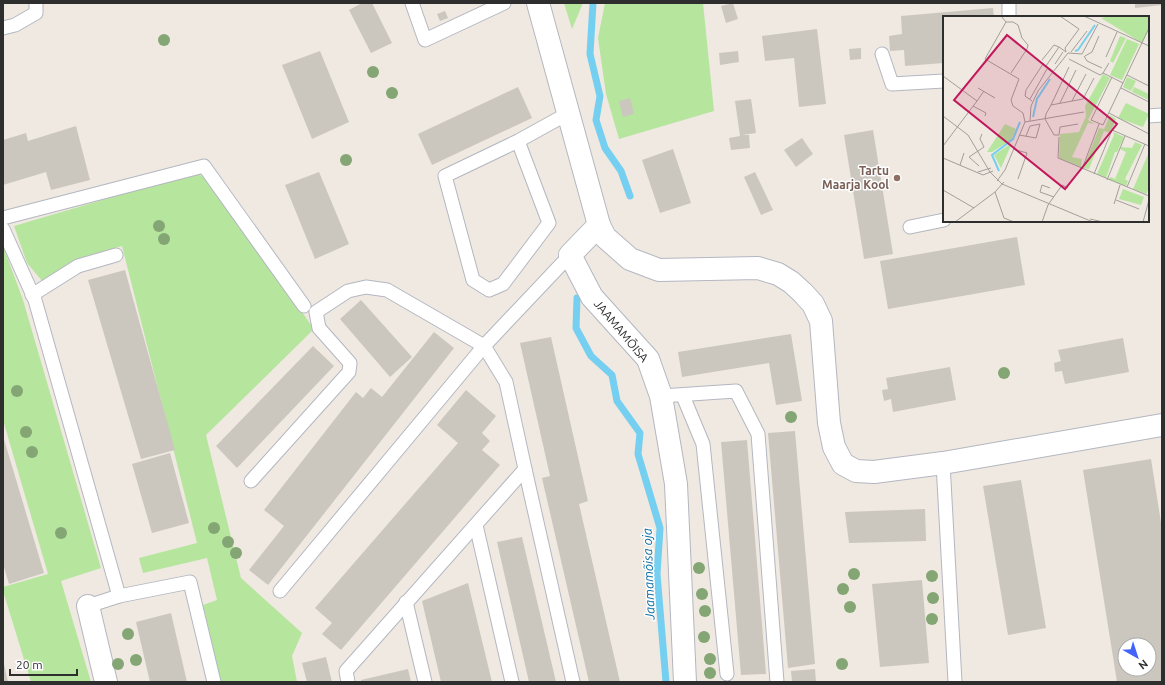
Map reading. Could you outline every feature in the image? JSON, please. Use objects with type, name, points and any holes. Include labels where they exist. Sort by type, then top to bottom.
[{"type":"street","points":[[538,3],[567,114],[599,225],[605,237],[630,259],[659,270],[758,268],[778,274],[791,282],[813,304],[821,321],[829,423],[834,447],[843,464],[856,471],[874,472],[943,462],[1162,425]]},
{"type":"street","points":[[570,256],[599,225]]},
{"type":"street","name":"JAAMAMÕISA","points":[[570,256],[592,297],[648,359],[661,396],[676,484],[685,682]]},
{"type":"street","points":[[88,606],[106,682]]},
{"type":"lane","points":[[3,28],[16,24],[36,13],[36,3]]},
{"type":"lane","points":[[412,3],[424,40],[504,3]]},
{"type":"lane","points":[[1009,3],[1009,16]]},
{"type":"lane","points":[[882,54],[892,84],[943,81]]},
{"type":"lane","points":[[518,141],[549,223],[503,284],[489,290],[473,280],[445,176],[518,141],[567,114]]},
{"type":"lane","points":[[1149,116],[1162,115]]},
{"type":"lane","points":[[3,218],[204,166],[304,306]]},
{"type":"lane","points":[[910,226],[943,220]]},
{"type":"lane","points":[[3,229],[32,295],[119,596]]},
{"type":"lane","points":[[32,295],[78,266],[116,255]]},
{"type":"lane","points":[[280,591],[484,346],[570,256]]},
{"type":"lane","points":[[250,481],[349,372],[350,363],[319,328],[316,312],[348,291],[366,287],[387,290],[484,346],[506,382],[524,469],[573,682]]},
{"type":"lane","points":[[661,396],[683,396],[736,391],[758,434],[778,682]]},
{"type":"lane","points":[[683,396],[703,444],[727,674]]},
{"type":"lane","points":[[943,462],[956,682]]},
{"type":"lane","points":[[348,682],[346,671],[524,469]]},
{"type":"lane","points":[[476,525],[512,682]]},
{"type":"lane","points":[[88,606],[119,596],[190,582],[214,682]]},
{"type":"lane","points":[[406,602],[425,682]]},
{"type":"green space","points":[[564,3],[583,3],[572,29]]},
{"type":"green space","points":[[605,3],[703,3],[714,111],[619,139],[606,94],[598,38]]},
{"type":"green space","points":[[194,173],[205,177],[314,329],[206,435],[241,578],[302,633],[292,656],[297,682],[221,682],[203,605],[217,600],[207,558],[143,573],[139,558],[197,543],[122,246],[80,258],[43,282],[27,263],[14,226]]},
{"type":"green space","points":[[3,246],[23,300],[101,568],[61,581],[91,682],[31,682],[3,591],[3,587],[48,574],[3,420]]},
{"type":"building","points":[[362,3],[372,3],[392,43],[371,53],[349,10]]},
{"type":"building","points":[[733,3],[738,19],[726,23],[721,6]]},
{"type":"building","points":[[1135,3],[1162,3],[1162,5],[1135,8]]},
{"type":"building","points":[[993,8],[994,16],[943,16],[943,63],[905,66],[904,50],[890,51],[889,36],[902,34],[901,16]]},
{"type":"building","points":[[445,11],[448,18],[440,21],[437,14]]},
{"type":"building","points":[[817,29],[826,104],[799,107],[794,58],[765,61],[762,36]]},
{"type":"building","points":[[861,48],[861,59],[850,60],[849,49]]},
{"type":"building","points":[[320,51],[349,122],[312,139],[282,65]]},
{"type":"building","points":[[738,51],[739,62],[720,65],[719,53]]},
{"type":"building","points":[[518,87],[532,118],[432,165],[418,134]]},
{"type":"building","points":[[630,98],[634,114],[623,117],[619,101]]},
{"type":"building","points":[[751,99],[756,133],[742,135],[749,135],[750,148],[731,150],[729,138],[740,136],[735,101]]},
{"type":"building","points":[[76,126],[90,180],[51,190],[46,172],[3,185],[3,140],[26,133],[28,141]]},
{"type":"building","points":[[873,130],[893,254],[864,259],[844,135]]},
{"type":"building","points":[[802,138],[813,154],[796,167],[784,150]]},
{"type":"building","points":[[673,149],[691,203],[660,213],[642,160]]},
{"type":"building","points":[[319,172],[349,244],[315,259],[285,185]]},
{"type":"building","points":[[755,172],[773,210],[761,215],[744,177]]},
{"type":"building","points":[[1017,237],[1025,285],[888,309],[880,261]]},
{"type":"building","points":[[125,270],[175,450],[141,459],[88,280]]},
{"type":"building","points":[[361,300],[412,357],[390,377],[340,319]]},
{"type":"building","points":[[434,332],[454,348],[268,585],[249,570],[284,526],[264,510],[356,392],[363,398],[371,388],[382,397]]},
{"type":"building","points":[[791,334],[802,401],[776,405],[769,363],[682,377],[678,352]]},
{"type":"building","points":[[551,337],[588,501],[579,504],[620,682],[589,682],[542,478],[550,476],[520,343]]},
{"type":"building","points":[[1123,338],[1129,372],[1065,384],[1062,371],[1055,372],[1054,363],[1061,361],[1058,350]]},
{"type":"building","points":[[313,346],[334,366],[237,468],[216,446]]},
{"type":"building","points":[[950,367],[956,400],[893,412],[891,399],[884,401],[882,390],[888,389],[886,378]]},
{"type":"building","points":[[466,390],[496,416],[482,433],[490,441],[482,450],[500,465],[341,650],[322,634],[332,623],[315,608],[458,443],[437,425]]},
{"type":"building","points":[[795,431],[815,664],[788,668],[768,433]]},
{"type":"building","points":[[3,436],[44,573],[9,584],[3,564]]},
{"type":"building","points":[[747,440],[766,674],[741,675],[721,442]]},
{"type":"building","points":[[170,453],[189,523],[152,533],[132,464]]},
{"type":"building","points":[[1151,459],[1162,529],[1162,682],[1117,682],[1083,470]]},
{"type":"building","points":[[1021,480],[1046,628],[1008,635],[983,486]]},
{"type":"building","points":[[925,509],[926,541],[849,543],[845,512]]},
{"type":"building","points":[[522,537],[556,682],[529,682],[497,542]]},
{"type":"building","points":[[922,580],[929,663],[880,667],[872,584]]},
{"type":"building","points":[[468,583],[492,682],[441,682],[422,601]]},
{"type":"building","points":[[171,613],[187,682],[150,682],[136,622]]},
{"type":"building","points":[[326,657],[332,682],[307,682],[302,663]]},
{"type":"building","points":[[4,664],[8,682],[3,682]]},
{"type":"building","points":[[408,669],[411,682],[361,682],[361,680]]},
{"type":"building","points":[[815,669],[816,682],[792,682],[791,671]]},
{"type":"waterway","name":"Jaamamõisa oja","points":[[593,3],[590,54],[600,96],[596,120],[605,148],[621,171],[630,196]]},
{"type":"waterway","name":"Jaamamõisa oja","points":[[577,298],[576,328],[591,356],[612,375],[617,401],[640,433],[638,454],[660,528],[657,574],[666,682]]},
{"type":"place","name":"Tartu Maarja Kool","points":[[897,178]]}]
